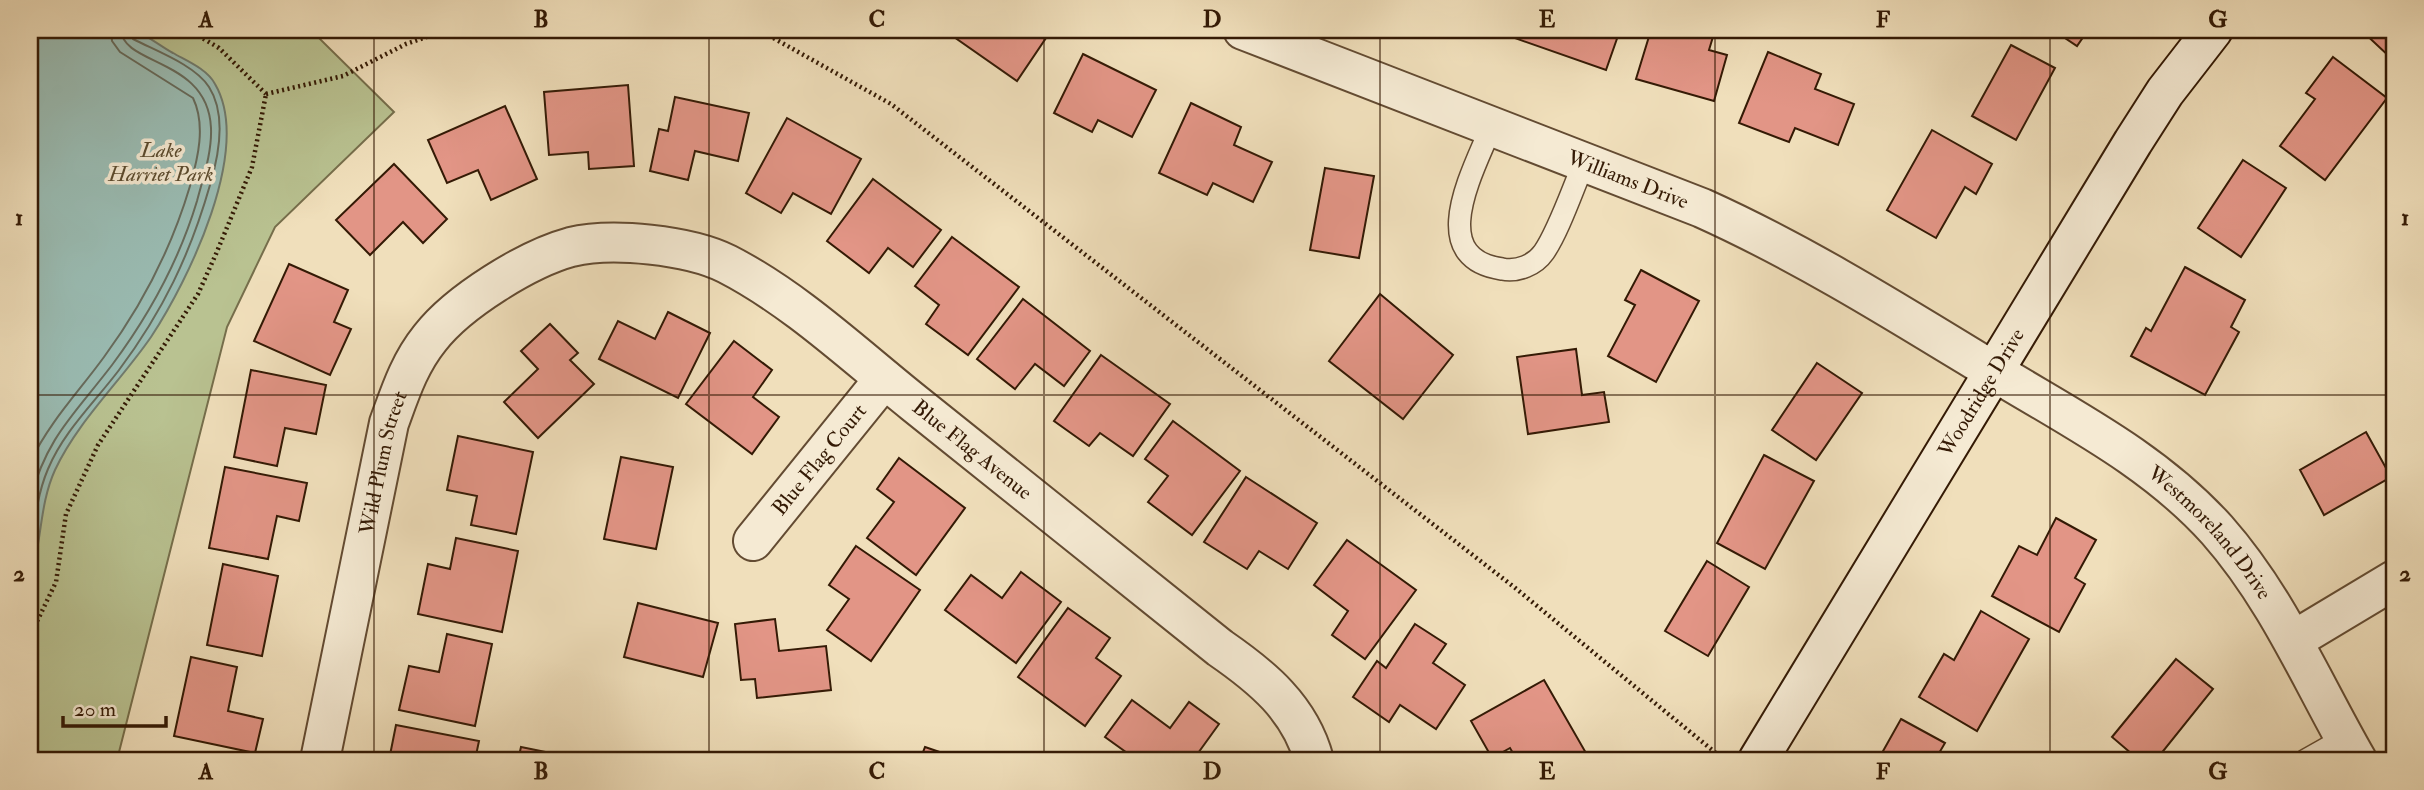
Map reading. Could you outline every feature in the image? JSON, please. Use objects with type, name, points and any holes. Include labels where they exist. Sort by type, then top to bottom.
[{"type":"street","name":"Williams Drive","points":[[1243,30],[1759,234],[1823,268],[1993,371]]},
{"type":"street","name":"Woodridge Drive","points":[[1758,760],[2133,142],[2165,92],[2213,30]]},
{"type":"street","name":"Blue Flag Avenue","points":[[570,247],[605,243],[646,245],[689,252],[725,263],[810,320],[1220,648],[1259,674],[1284,701],[1309,743],[1314,760]]},
{"type":"street","name":"Wild Plum Street","points":[[320,760],[389,423],[406,373],[430,337],[465,303],[512,273],[570,247]]},
{"type":"street","name":"Westmoreland Drive","points":[[1993,371],[2125,450],[2176,489],[2237,556],[2294,640],[2351,749]]},
{"type":"street","name":"Blue Flag Court","points":[[753,541],[884,379]]},
{"type":"street","points":[[2294,640],[2394,579]]},
{"type":"lane","points":[[1491,127],[1457,220],[1461,238],[1471,256],[1487,267],[1507,270],[1526,267],[1544,252],[1584,163]]},
{"type":"lane","points":[[2306,760],[2351,749]]},
{"type":"path","points":[[188,30],[219,48],[266,94]]},
{"type":"path","points":[[266,94],[343,76],[406,44],[447,30]]},
{"type":"path","points":[[759,30],[891,104],[1514,587],[1723,760]]},
{"type":"path","points":[[30,636],[56,582],[66,514],[97,445],[198,294],[216,254],[252,167],[266,94]]},
{"type":"green space","name":"Lake Harriet Park","points":[[30,30],[301,30],[319,38],[394,112],[275,227],[227,327],[117,760],[30,760]]},
{"type":"water","points":[[121,29],[147,37],[196,66],[215,84],[225,111],[226,143],[221,178],[211,214],[182,283],[151,337],[87,418],[55,470],[46,497],[30,579],[30,30]]},
{"type":"building","points":[[944,30],[1040,30],[1048,35],[1017,81]]},
{"type":"building","points":[[1511,30],[1620,30],[1606,70],[1509,36]]},
{"type":"building","points":[[1651,30],[1663,33],[1664,30],[1715,30],[1709,50],[1727,55],[1714,101],[1636,79]]},
{"type":"building","points":[[2053,30],[2088,30],[2077,46]]},
{"type":"building","points":[[2361,30],[2394,30],[2392,59]]},
{"type":"building","points":[[2011,45],[2055,68],[2016,140],[1972,116]]},
{"type":"building","points":[[1768,52],[1821,74],[1815,89],[1854,104],[1838,145],[1795,128],[1789,142],[1739,123]]},
{"type":"building","points":[[1083,54],[1156,90],[1132,137],[1098,120],[1092,132],[1054,113]]},
{"type":"building","points":[[2333,57],[2387,98],[2325,180],[2280,146],[2315,99],[2306,93]]},
{"type":"building","points":[[628,85],[634,166],[589,169],[588,152],[549,155],[544,92]]},
{"type":"building","points":[[675,97],[749,113],[738,161],[695,151],[688,180],[650,171],[659,129],[668,131]]},
{"type":"building","points":[[1191,103],[1241,127],[1234,145],[1272,162],[1253,202],[1213,183],[1207,195],[1159,173]]},
{"type":"building","points":[[505,106],[537,179],[491,200],[478,170],[447,183],[428,140]]},
{"type":"building","points":[[787,118],[861,159],[831,214],[793,193],[781,213],[746,193]]},
{"type":"building","points":[[1932,130],[1992,164],[1976,194],[1965,187],[1936,238],[1887,210]]},
{"type":"building","points":[[2243,160],[2286,188],[2241,257],[2198,228]]},
{"type":"building","points":[[394,164],[447,219],[423,243],[403,222],[370,255],[336,220]]},
{"type":"building","points":[[1325,168],[1374,176],[1359,258],[1310,250]]},
{"type":"building","points":[[873,179],[941,230],[913,267],[888,248],[869,273],[827,241]]},
{"type":"building","points":[[952,237],[1019,287],[968,355],[926,324],[939,305],[915,286]]},
{"type":"building","points":[[289,264],[348,290],[334,322],[351,329],[330,375],[254,341]]},
{"type":"building","points":[[2185,267],[2245,300],[2231,327],[2239,332],[2205,395],[2131,356],[2146,328],[2151,331]]},
{"type":"building","points":[[1641,270],[1699,301],[1656,382],[1608,356],[1635,305],[1625,300]]},
{"type":"building","points":[[1380,294],[1453,355],[1403,419],[1329,361]]},
{"type":"building","points":[[1023,299],[1090,351],[1064,386],[1035,364],[1015,389],[977,359]]},
{"type":"building","points":[[668,312],[710,333],[678,398],[599,359],[618,321],[655,339]]},
{"type":"building","points":[[550,324],[578,353],[570,360],[594,384],[538,438],[504,402],[538,369],[521,351]]},
{"type":"building","points":[[734,341],[772,370],[753,397],[779,417],[752,454],[686,404]]},
{"type":"building","points":[[1576,349],[1582,395],[1604,392],[1609,422],[1528,434],[1517,357]]},
{"type":"building","points":[[1101,355],[1170,404],[1133,456],[1100,433],[1089,446],[1054,421]]},
{"type":"building","points":[[1817,363],[1862,393],[1816,460],[1772,430]]},
{"type":"building","points":[[251,370],[326,385],[316,434],[285,428],[277,466],[234,457]]},
{"type":"building","points":[[1173,421],[1240,471],[1192,535],[1148,502],[1168,476],[1145,459]]},
{"type":"building","points":[[2366,432],[2391,477],[2324,515],[2300,470]]},
{"type":"building","points":[[458,436],[533,452],[516,534],[471,525],[477,496],[447,490]]},
{"type":"building","points":[[1764,455],[1814,481],[1765,569],[1717,543]]},
{"type":"building","points":[[621,457],[673,467],[656,549],[604,539]]},
{"type":"building","points":[[899,458],[965,508],[916,575],[867,538],[894,502],[877,489]]},
{"type":"building","points":[[225,467],[307,483],[299,521],[277,516],[268,559],[209,548]]},
{"type":"building","points":[[1246,477],[1317,523],[1288,569],[1259,551],[1247,569],[1204,542]]},
{"type":"building","points":[[2056,518],[2096,540],[2075,578],[2085,584],[2059,632],[1992,596],[2019,546],[2037,555]]},
{"type":"building","points":[[456,538],[518,551],[502,632],[418,614],[428,564],[450,569]]},
{"type":"building","points":[[1347,540],[1416,590],[1365,659],[1332,635],[1348,611],[1314,585]]},
{"type":"building","points":[[856,546],[920,590],[871,661],[827,630],[849,599],[829,585]]},
{"type":"building","points":[[1707,561],[1749,587],[1708,656],[1665,631]]},
{"type":"building","points":[[223,564],[278,576],[262,656],[207,645]]},
{"type":"building","points":[[1021,572],[1061,602],[1016,663],[945,610],[971,575],[1002,598]]},
{"type":"building","points":[[638,603],[718,623],[703,677],[624,657]]},
{"type":"building","points":[[1068,608],[1110,638],[1096,658],[1121,676],[1085,726],[1018,677]]},
{"type":"building","points":[[1981,611],[2029,639],[1977,731],[1919,697],[1944,654],[1954,660]]},
{"type":"building","points":[[775,619],[779,651],[826,646],[831,690],[757,698],[755,679],[741,680],[735,624]]},
{"type":"building","points":[[1415,624],[1446,644],[1433,663],[1465,685],[1436,729],[1400,705],[1389,722],[1353,697],[1377,661],[1386,668]]},
{"type":"building","points":[[447,634],[492,644],[475,726],[399,710],[409,666],[439,672]]},
{"type":"building","points":[[191,657],[237,667],[228,711],[263,719],[255,753],[174,736]]},
{"type":"building","points":[[2176,659],[2213,689],[2156,760],[2139,760],[2112,737]]},
{"type":"building","points":[[1544,680],[1586,753],[1573,760],[1517,760],[1510,748],[1492,758],[1471,721]]},
{"type":"building","points":[[1132,700],[1170,728],[1189,702],[1219,724],[1193,760],[1137,760],[1105,737]]},
{"type":"building","points":[[1901,719],[1945,743],[1935,760],[1878,760]]},
{"type":"building","points":[[396,725],[479,741],[475,760],[389,760]]},
{"type":"building","points":[[521,747],[585,760],[518,760]]},
{"type":"building","points":[[925,747],[963,760],[920,760]]}]
